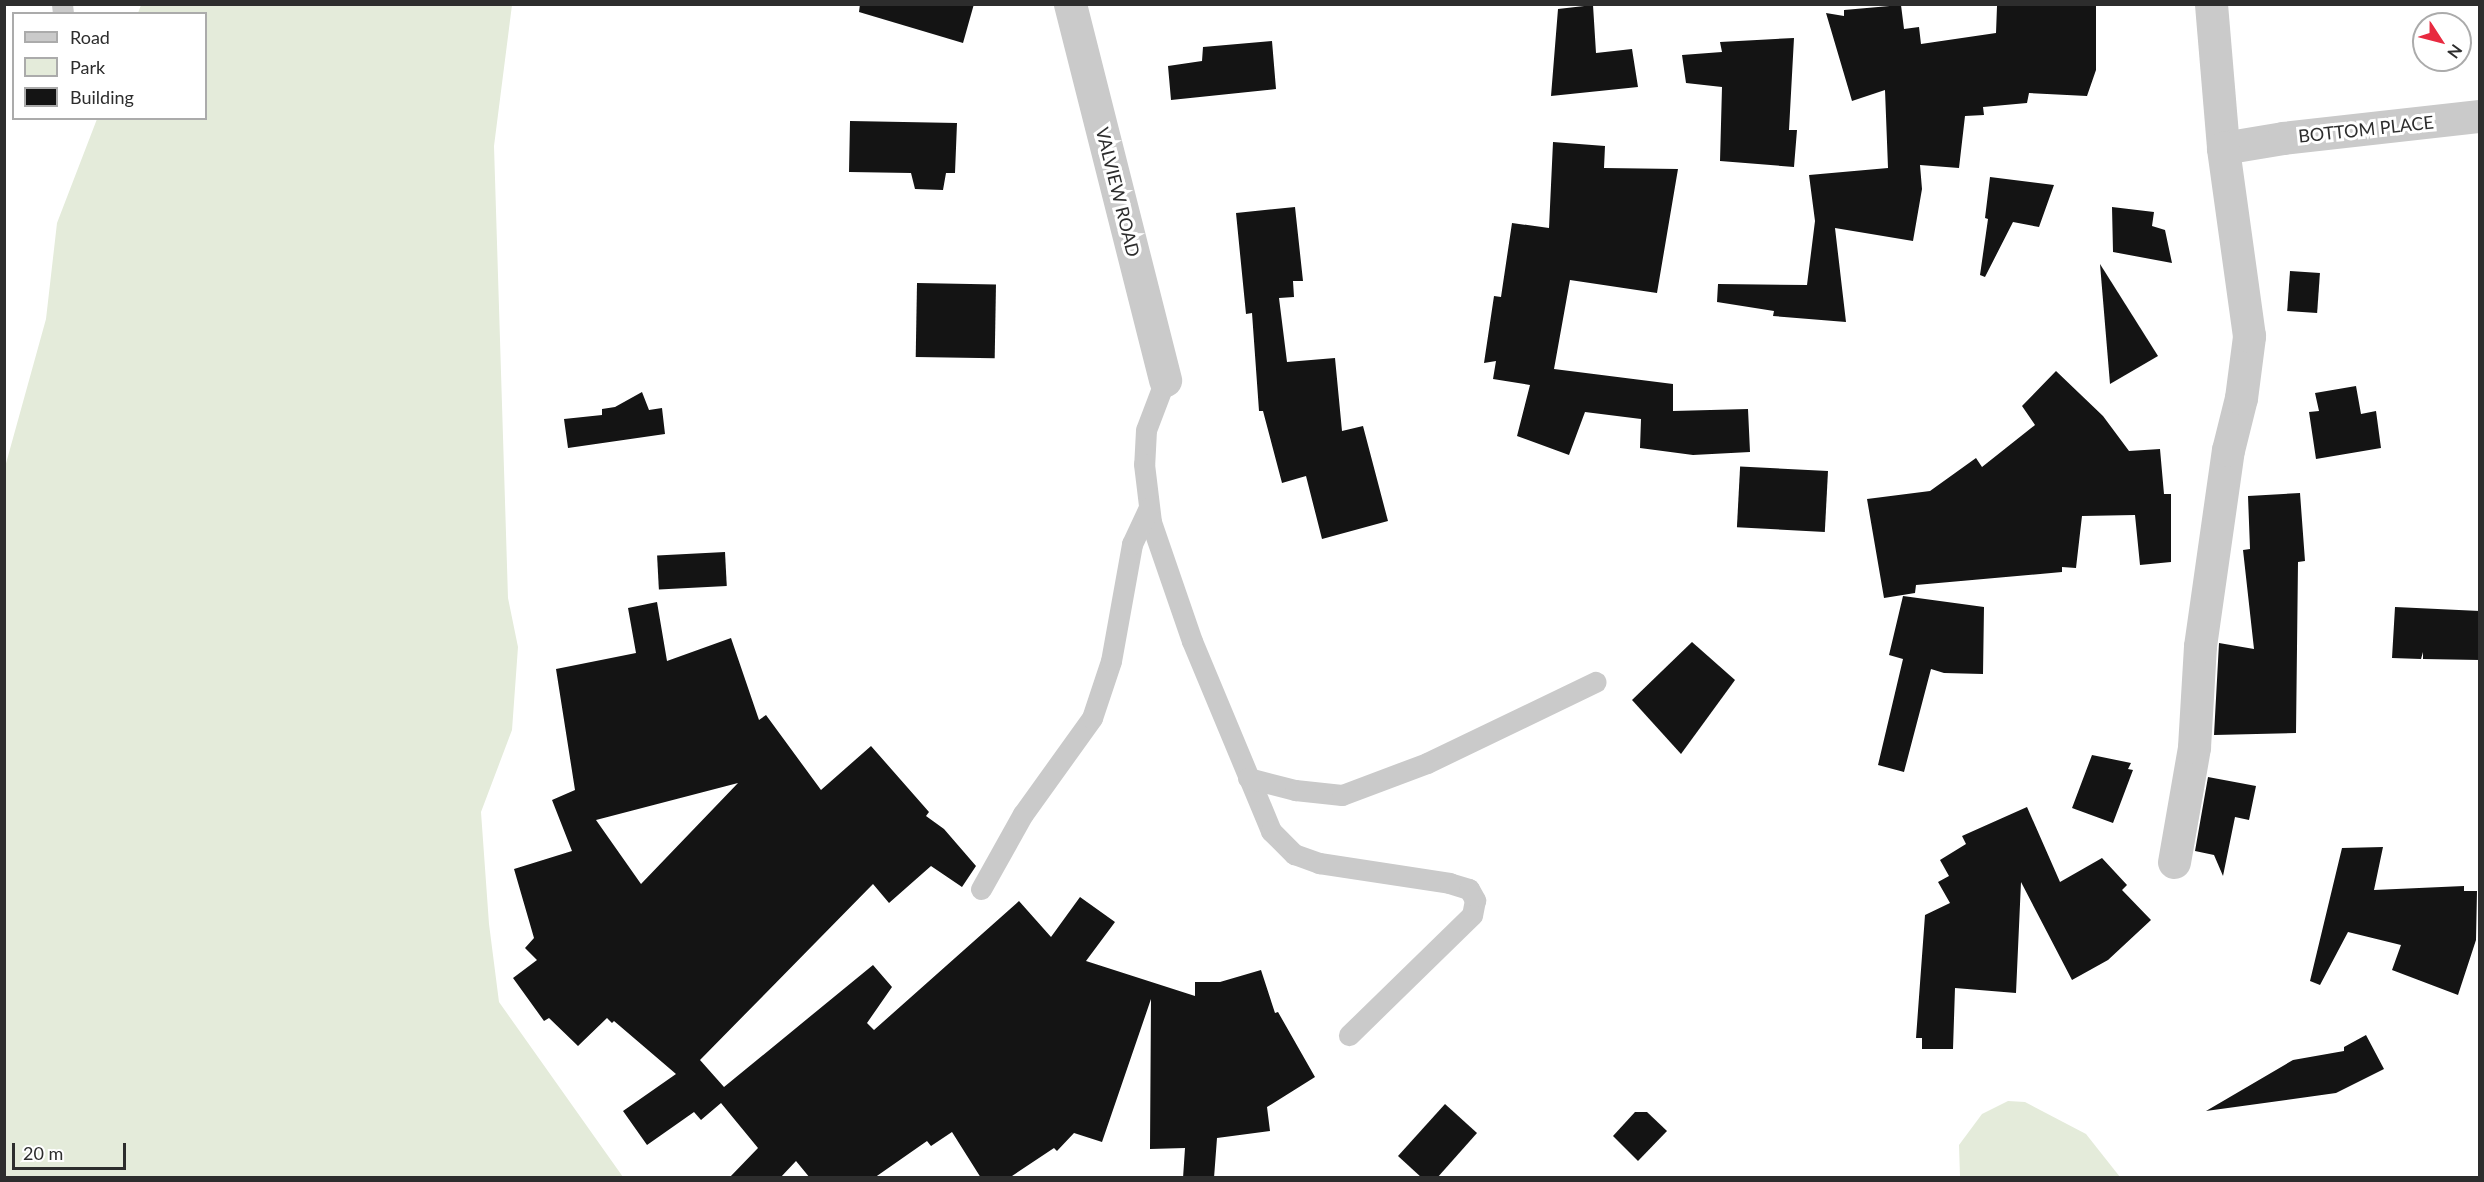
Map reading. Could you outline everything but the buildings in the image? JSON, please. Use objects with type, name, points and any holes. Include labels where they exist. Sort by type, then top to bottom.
[{"type":"street","name":"VALVIEW ROAD","points":[[1070,4],[1165,380]]},
{"type":"street","points":[[2174,862],[2194,747],[2200,646],[2228,450],[2241,398],[2248,345],[2238,145],[2211,4]]},
{"type":"street","name":"BOTTOM PLACE","points":[[2238,145],[2480,116]]},
{"type":"lane","points":[[1165,380],[1146,430],[1144,464],[1151,522],[1192,641],[1271,831],[1294,854],[1319,863],[1449,883],[1469,889],[1475,900],[1472,915],[1349,1035]]},
{"type":"lane","points":[[981,889],[1023,814],[1092,718],[1111,661],[1132,544],[1149,508]]},
{"type":"lane","points":[[1248,778],[1295,790],[1342,795],[1427,763],[1595,682]]},
{"type":"green space","points":[[141,5],[512,5],[494,146],[508,598],[518,647],[512,730],[481,812],[489,924],[499,1002],[623,1177],[5,1177],[5,467],[46,319],[57,223],[97,120],[207,120],[207,12],[138,12]]},
{"type":"green space","points":[[2008,1101],[2025,1102],[2086,1134],[2120,1177],[1960,1177],[1959,1145],[1982,1114]]}]
